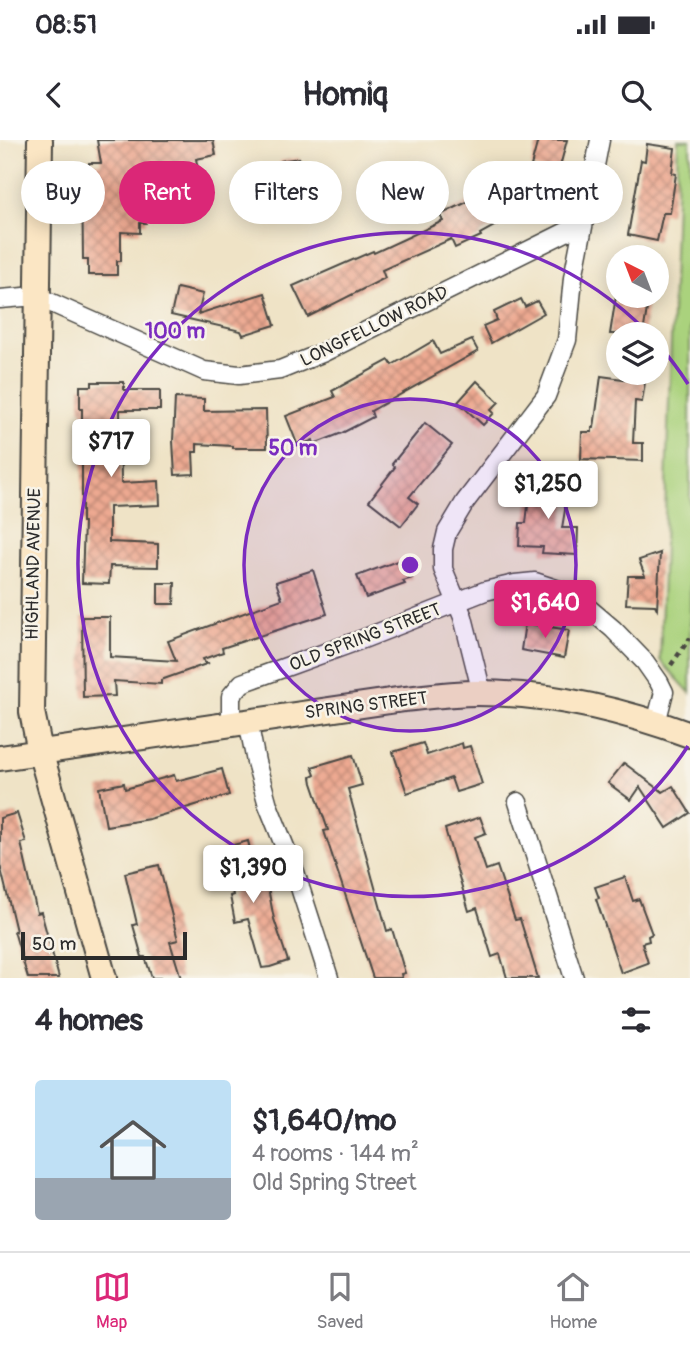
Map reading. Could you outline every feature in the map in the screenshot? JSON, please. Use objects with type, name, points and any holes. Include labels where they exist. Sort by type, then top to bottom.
[{"type":"street","name":"HIGHLAND AVENUE","points":[[40,140],[32,699],[40,751],[104,978]]},
{"type":"street","points":[[596,161],[600,140]]},
{"type":"street","name":"LONGFELLOW ROAD","points":[[0,299],[36,296],[204,371],[239,375],[280,370],[322,353],[582,224]]},
{"type":"street","points":[[482,693],[470,639],[442,563],[447,532],[464,502],[546,396],[567,340],[582,224]]},
{"type":"street","name":"OLD SPRING STREET","points":[[329,978],[299,882],[268,805],[256,762],[230,696],[242,683],[485,591],[535,582],[562,590],[580,601],[604,620],[656,676]]},
{"type":"street","points":[[656,676],[663,687],[664,697],[656,723]]},
{"type":"street","name":"SPRING STREET","points":[[0,758],[397,699],[482,693],[575,702],[656,723],[690,735]]},
{"type":"street","points":[[517,802],[574,978]]},
{"type":"path","points":[[656,676],[673,663],[690,638]]},
{"type":"green space","points":[[678,140],[690,140],[690,693],[660,660]]},
{"type":"building","points":[[97,140],[213,140],[216,155],[196,161],[119,161],[119,224],[140,224],[140,233],[121,232],[121,261],[117,261],[117,275],[88,275],[88,260],[83,260],[83,224],[105,224],[105,161],[101,161]]},
{"type":"building","points":[[538,140],[567,140],[561,161],[532,161]]},
{"type":"building","points":[[647,144],[675,148],[672,173],[676,174],[670,213],[663,213],[657,241],[628,235],[641,160],[645,161]]},
{"type":"building","points":[[463,204],[463,224],[498,224],[480,234],[481,236],[455,248],[451,239],[382,270],[385,278],[308,317],[293,286],[437,224],[449,224],[449,211]]},
{"type":"building","points":[[177,288],[203,294],[198,314],[265,293],[275,325],[243,335],[241,331],[171,315]]},
{"type":"building","points":[[521,299],[525,307],[537,301],[544,313],[491,343],[483,326],[497,320],[494,312]]},
{"type":"building","points":[[614,308],[647,308],[645,322],[612,322]]},
{"type":"building","points":[[472,340],[478,351],[371,411],[373,417],[314,444],[313,440],[298,446],[286,416],[335,397],[332,391],[389,360],[392,365],[433,341],[440,354]]},
{"type":"building","points":[[601,376],[606,377],[606,385],[645,385],[642,402],[635,401],[633,443],[643,443],[643,461],[581,459],[582,432],[592,432]]},
{"type":"building","points":[[477,381],[499,402],[491,410],[494,413],[483,425],[458,402]]},
{"type":"building","points":[[92,382],[124,382],[124,390],[160,390],[160,410],[120,410],[121,483],[159,481],[160,505],[109,507],[109,542],[158,544],[158,567],[110,566],[109,584],[82,583],[84,522],[80,386],[92,386]]},
{"type":"building","points":[[175,398],[204,399],[204,411],[266,410],[267,448],[197,444],[197,452],[193,452],[194,474],[175,475]]},
{"type":"building","points":[[425,423],[452,445],[409,497],[418,504],[401,526],[369,501],[395,467],[392,464]]},
{"type":"building","points":[[531,480],[561,484],[560,497],[567,498],[562,528],[578,528],[577,555],[542,553],[543,547],[519,546],[520,523],[526,523]]},
{"type":"building","points":[[660,553],[657,609],[655,605],[626,604],[628,576],[645,576],[639,560]]},
{"type":"building","points":[[405,558],[412,578],[403,581],[405,584],[366,598],[357,576]]},
{"type":"building","points":[[313,570],[327,614],[222,648],[223,652],[203,659],[205,663],[209,663],[161,680],[161,684],[114,681],[115,696],[83,697],[82,617],[110,617],[110,657],[176,661],[168,641],[282,599],[276,582]]},
{"type":"building","points":[[158,583],[175,583],[174,604],[158,604]]},
{"type":"building","points":[[525,623],[569,630],[564,658],[521,650]]},
{"type":"building","points":[[423,743],[427,755],[462,743],[463,748],[470,746],[482,784],[456,792],[451,778],[407,793],[393,752]]},
{"type":"building","points":[[353,755],[362,785],[348,789],[387,931],[392,929],[405,973],[401,974],[402,978],[373,978],[324,831],[328,830],[312,783],[311,777],[315,775],[312,767]]},
{"type":"building","points":[[624,763],[663,792],[673,786],[690,813],[667,828],[640,787],[631,800],[608,783]]},
{"type":"building","points":[[222,769],[229,795],[149,819],[106,826],[99,788],[124,783],[125,789],[174,775],[176,781]]},
{"type":"building","points":[[17,813],[26,842],[21,843],[37,913],[41,912],[59,978],[28,978],[14,931],[0,865],[0,818]]},
{"type":"building","points":[[480,817],[486,833],[475,837],[486,870],[497,866],[515,920],[520,919],[538,978],[507,978],[500,954],[492,957],[477,908],[469,911],[445,829]]},
{"type":"building","points":[[248,841],[260,890],[268,888],[274,919],[288,961],[270,967],[262,968],[248,919],[235,922],[230,896],[233,895],[222,848]]},
{"type":"building","points":[[159,865],[178,940],[170,942],[181,978],[152,978],[145,957],[142,957],[133,925],[137,924],[125,873]]},
{"type":"building","points":[[625,877],[633,901],[639,899],[652,934],[648,936],[649,941],[642,943],[648,963],[621,973],[596,899],[599,898],[595,887]]}]
